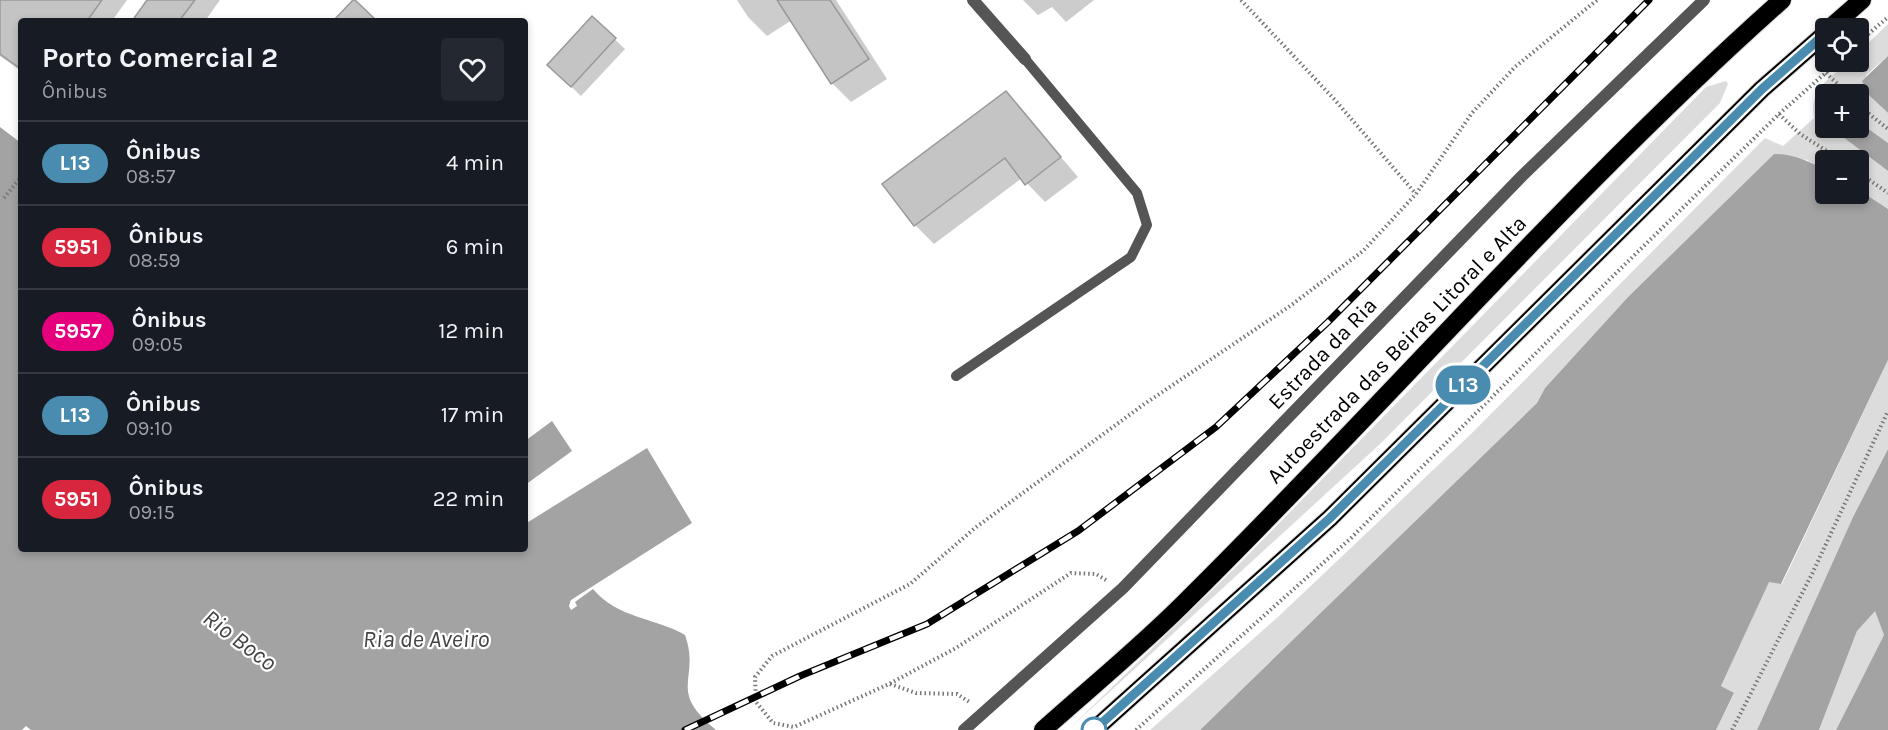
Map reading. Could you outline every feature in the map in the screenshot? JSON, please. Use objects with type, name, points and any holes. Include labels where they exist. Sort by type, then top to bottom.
[{"type":"highway","name":"Autoestrada das Beiras Litoral e Alta","points":[[1043,730],[1189,599],[1560,215],[1724,51],[1782,0]]},
{"type":"highway","points":[[1841,18],[1862,0]]},
{"type":"highway","points":[[1094,730],[1330,518],[1737,114],[1815,43]]},
{"type":"street","points":[[973,0],[1025,59]]},
{"type":"street","name":"Estrada da Ria","points":[[964,730],[1123,588],[1522,176],[1704,0]]},
{"type":"lane","points":[[956,376],[1131,257],[1147,225],[1137,193],[1025,59]]},
{"type":"path","points":[[1241,0],[1335,100],[1416,194]]},
{"type":"path","points":[[1123,588],[1096,574],[1071,573],[956,648],[889,684],[794,726],[773,723],[756,702],[755,677],[772,656],[910,584],[975,528],[1133,412],[1290,306],[1364,251],[1416,194],[1472,113],[1515,67],[1597,0]]},
{"type":"path","points":[[1869,33],[1888,17]]},
{"type":"path","points":[[1136,730],[1351,538],[1779,114],[1826,72],[1838,84]]},
{"type":"path","points":[[1779,114],[1800,134],[1825,150]]},
{"type":"path","points":[[1869,114],[1888,129]]},
{"type":"path","points":[[1869,180],[1888,193]]},
{"type":"path","points":[[4,198],[18,181]]},
{"type":"path","points":[[1732,730],[1812,574],[1888,411]]},
{"type":"path","points":[[889,684],[916,693],[957,694],[984,712]]},
{"type":"shaded area","points":[[1888,24],[1888,56],[1866,75],[1882,108],[1888,113],[1888,143],[1869,129],[1869,84],[1824,84],[1836,72],[1869,72],[1869,42]]},
{"type":"shaded area","points":[[1726,81],[1728,84],[1720,103],[1379,445],[1068,730],[1243,560],[1706,87]]},
{"type":"shaded area","points":[[1815,97],[1815,138],[1844,138],[1860,150],[1815,150],[1815,164],[1807,160],[1774,154],[1628,297],[1545,388],[1537,403],[1200,730],[1150,730],[1279,616],[1471,434],[1765,138],[1783,146],[1814,118]]},
{"type":"shaded area","points":[[1869,157],[1888,171],[1888,209],[1869,197]]},
{"type":"shaded area","points":[[1888,360],[1888,449],[1853,517],[1757,730],[1716,730],[1734,694],[1721,686],[1769,581],[1782,584]]},
{"type":"shaded area","points":[[1875,610],[1884,635],[1836,730],[1819,730],[1857,631]]},
{"type":"water","points":[[1888,56],[1888,113],[1870,96],[1869,84],[1864,84],[1862,81]]},
{"type":"water","name":"Ria de Aveiro","points":[[0,127],[18,141],[18,552],[528,552],[528,522],[647,448],[692,523],[571,600],[569,606],[571,610],[577,606],[575,602],[593,589],[603,599],[625,612],[685,635],[690,663],[688,694],[701,716],[716,730],[31,730],[26,726],[22,730],[0,730]]},
{"type":"water","points":[[1869,129],[1888,143],[1888,171],[1869,157],[1869,150],[1860,150],[1844,138],[1869,138]]},
{"type":"water","points":[[1774,154],[1788,155],[1815,165],[1815,204],[1869,204],[1869,197],[1888,209],[1888,360],[1781,584],[1769,582],[1721,686],[1734,693],[1716,730],[1200,730],[1537,403],[1545,388],[1628,297]]},
{"type":"water","points":[[552,421],[572,451],[528,483],[528,439]]},
{"type":"water","points":[[1888,449],[1888,730],[1836,730],[1884,635],[1875,611],[1857,631],[1819,730],[1757,730],[1853,517]]},
{"type":"building","points":[[0,0],[102,0],[89,18],[18,18],[18,67],[0,54]]},
{"type":"building","points":[[147,0],[195,0],[181,18],[134,18]]},
{"type":"building","points":[[355,0],[374,18],[336,18]]},
{"type":"building","points":[[777,0],[830,0],[869,59],[831,84]]},
{"type":"building","points":[[592,16],[616,38],[571,87],[547,65]]},
{"type":"building","points":[[1006,91],[1061,157],[1025,185],[1005,158],[914,226],[882,184]]},
{"type":"railway","points":[[685,730],[800,676],[927,624],[1078,531],[1216,427],[1328,322],[1649,0]]},
{"type":"bus line","name":"L13","points":[[1094,730],[1330,518],[1762,89],[1815,43]]},
{"type":"water label","name":"Rio Boco","points":[[240,640]]}]
